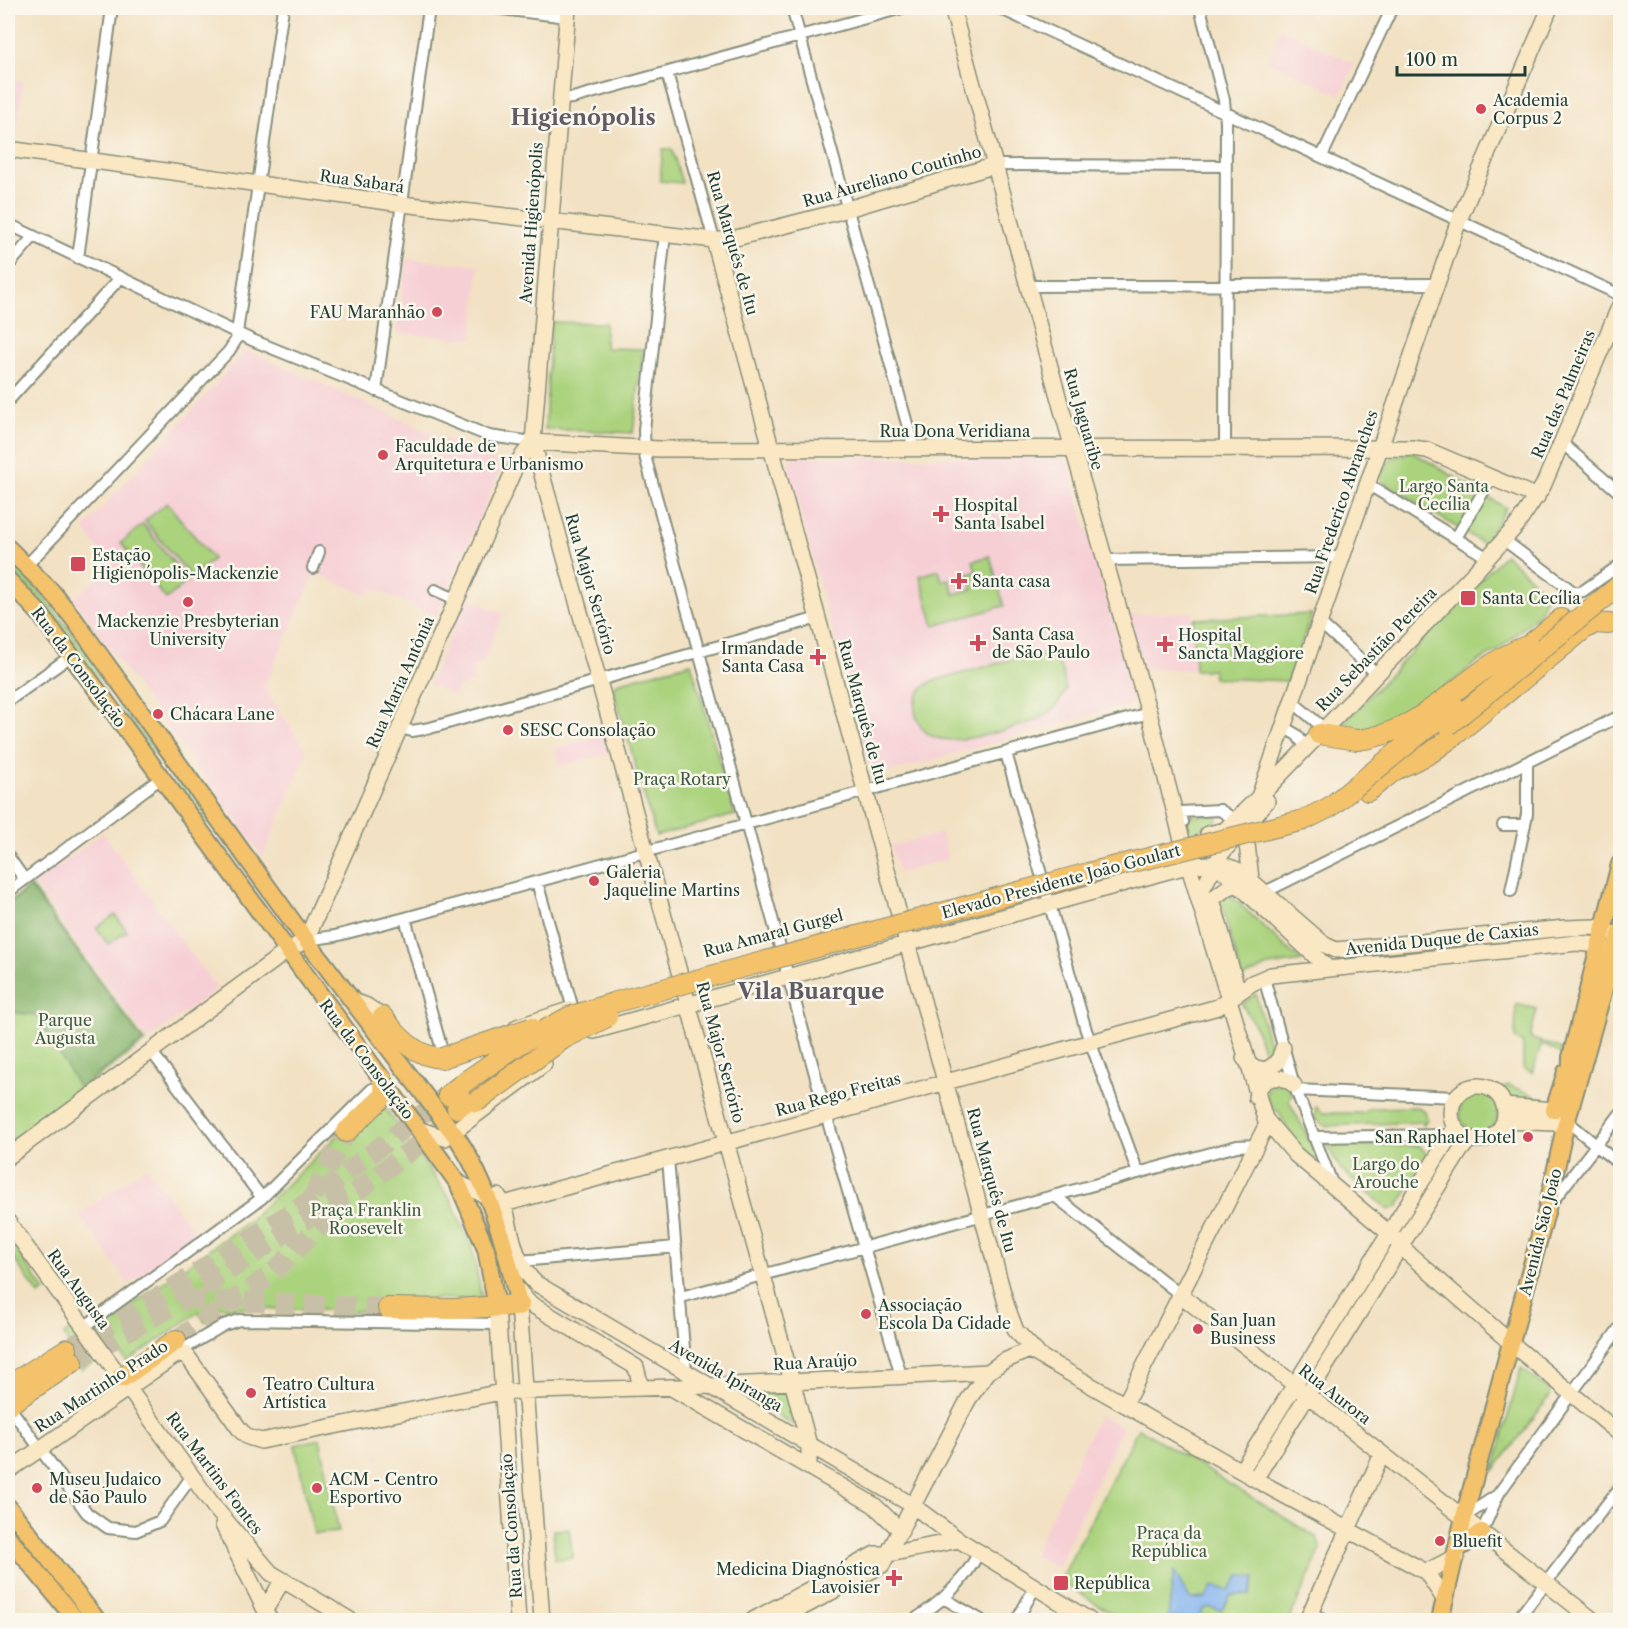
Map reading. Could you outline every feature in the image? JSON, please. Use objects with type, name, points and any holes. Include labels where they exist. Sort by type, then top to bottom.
[{"type":"highway","name":"Elevado Presidente João Goulart","points":[[459,1098],[521,1043],[566,1013],[1088,873],[1304,820],[1330,807],[1620,570]]},
{"type":"highway","name":"Elevado Presidente João Goulart","points":[[459,1098],[562,1039],[607,1017],[1082,886],[1300,832],[1333,817],[1395,770],[1620,585]]},
{"type":"highway","points":[[1395,770],[1429,754],[1447,741],[1590,625],[1601,622],[1610,623]]},
{"type":"highway","points":[[1313,737],[1357,740],[1389,733],[1412,723],[1496,660],[1529,645]]},
{"type":"highway","points":[[383,1017],[420,1053],[428,1057],[566,1013]]},
{"type":"highway","points":[[459,1098],[532,1051],[577,1029],[594,1024],[617,1023]]},
{"type":"highway","points":[[346,1132],[382,1098],[385,1089],[377,1084]]},
{"type":"highway","points":[[388,1308],[497,1316],[517,1296]]},
{"type":"highway","points":[[126,1383],[181,1347]]},
{"type":"highway","points":[[8,1386],[35,1377],[70,1355]]},
{"type":"highway","points":[[8,1405],[35,1377]]},
{"type":"main road","name":"Rua da Consolação","points":[[8,548],[27,565],[73,618],[306,940],[356,1002],[453,1132],[496,1201],[517,1296]]},
{"type":"main road","name":"Rua da Consolação","points":[[8,580],[25,597],[71,656],[161,778],[287,951],[377,1084],[420,1130],[458,1184],[486,1250],[497,1316]]},
{"type":"main road","name":"Avenida São João","points":[[1562,1119],[1617,957],[1620,864]]},
{"type":"main road","name":"Avenida São João","points":[[1464,1518],[1547,1209],[1571,1057],[1599,945],[1616,934]]},
{"type":"main road","points":[[8,1507],[97,1620]]},
{"type":"main road","points":[[1440,1620],[1464,1518]]},
{"type":"main road","points":[[1457,1552],[1482,1532]]},
{"type":"main road","points":[[8,1537],[76,1620]]},
{"type":"street","points":[[78,258],[112,8]]},
{"type":"street","points":[[27,565],[229,351],[238,334],[284,8]]},
{"type":"street","points":[[376,391],[429,8]]},
{"type":"street","points":[[494,8],[568,12]]},
{"type":"street","points":[[792,8],[914,449]]},
{"type":"street","points":[[559,99],[800,37],[902,8]]},
{"type":"street","name":"Rua Jaguaribe","points":[[952,8],[1073,449],[1183,833]]},
{"type":"street","points":[[999,8],[1620,295]]},
{"type":"street","points":[[1200,8],[1225,112],[1225,448]]},
{"type":"street","points":[[1322,156],[1392,8]]},
{"type":"street","name":"Rua Frederico Abranches","points":[[1259,797],[1378,448],[1459,220],[1550,8]]},
{"type":"street","name":"Avenida Higienópolis","points":[[533,442],[549,221],[568,12]]},
{"type":"street","name":"Rua Marquês de Itu","points":[[667,72],[1011,1318],[1022,1339],[1037,1353]]},
{"type":"street","name":"Rua Sabará","points":[[8,149],[402,204],[714,240]]},
{"type":"street","name":"Rua Aureliano Coutinho","points":[[714,240],[728,240],[848,209],[996,165],[1226,166]]},
{"type":"street","points":[[8,224],[238,334],[489,436],[533,442]]},
{"type":"street","points":[[665,234],[644,448],[826,1116],[901,1376]]},
{"type":"street","points":[[8,266],[33,237]]},
{"type":"street","points":[[8,401],[120,278]]},
{"type":"street","points":[[1029,286],[1436,284]]},
{"type":"street","name":"Rua das Palmeiras","points":[[1537,497],[1620,305]]},
{"type":"street","name":"Rua Dona Veridiana","points":[[533,442],[644,448],[771,449],[1378,448]]},
{"type":"street","name":"Rua Maria Antônia","points":[[306,940],[520,458],[533,442]]},
{"type":"street","name":"Rua Major Sertório","points":[[533,442],[764,1276],[809,1445],[809,1465]]},
{"type":"street","points":[[1562,443],[1620,493]]},
{"type":"street","points":[[1378,448],[1427,450],[1537,497]]},
{"type":"street","points":[[520,458],[528,456],[538,462]]},
{"type":"street","points":[[1456,538],[1489,482]]},
{"type":"street","points":[[1366,483],[1488,558]]},
{"type":"street","name":"Rua Sebastião Pereira","points":[[1240,824],[1259,797],[1313,737],[1488,558],[1537,497]]},
{"type":"street","points":[[1504,540],[1568,590],[1580,592],[1620,565]]},
{"type":"street","points":[[313,568],[319,552]]},
{"type":"street","points":[[1106,560],[1341,557]]},
{"type":"street","points":[[1595,583],[1610,623]]},
{"type":"street","points":[[435,590],[451,597]]},
{"type":"street","points":[[1610,623],[1620,594]]},
{"type":"street","points":[[400,728],[412,731],[430,728],[818,618]]},
{"type":"street","points":[[1318,622],[1377,674]]},
{"type":"street","points":[[8,701],[71,656]]},
{"type":"street","points":[[1294,703],[1313,737]]},
{"type":"street","points":[[8,1157],[287,951],[306,940],[335,936],[405,918],[1149,712]]},
{"type":"street","points":[[1265,892],[1620,716]]},
{"type":"street","points":[[1285,728],[1298,735],[1313,737]]},
{"type":"street","points":[[1197,897],[1240,824],[1305,758],[1313,737]]},
{"type":"street","points":[[1006,753],[1040,878],[1091,1044],[1137,1173]]},
{"type":"street","points":[[1511,891],[1525,825],[1527,763]]},
{"type":"street","points":[[8,892],[161,778]]},
{"type":"street","points":[[1232,995],[1197,897],[1189,867],[1180,812],[1220,810],[1240,824]]},
{"type":"street","points":[[1183,833],[1225,830],[1240,824]]},
{"type":"street","points":[[1240,824],[1244,881]]},
{"type":"street","points":[[1503,825],[1525,825]]},
{"type":"street","name":"Rua Amaral Gurgel","points":[[566,1013],[780,949],[1040,878],[1183,833]]},
{"type":"street","points":[[8,856],[24,879]]},
{"type":"street","points":[[420,1130],[441,1138],[453,1132],[584,1036],[617,1023],[1189,867],[1215,864],[1234,868],[1244,881],[1329,969],[1336,950],[1324,945],[1265,892],[1244,881]]},
{"type":"street","points":[[1244,881],[1217,894],[1212,899],[1244,1058],[1267,1124],[1296,1155],[1390,1234],[1511,1343],[1620,1434]]},
{"type":"street","points":[[537,882],[566,1013]]},
{"type":"street","points":[[405,918],[442,1054]]},
{"type":"street","name":"Avenida Duque de Caxias","points":[[1336,950],[1565,928],[1616,934]]},
{"type":"street","name":"Avenida Duque de Caxias","points":[[1264,978],[1577,943],[1599,945]]},
{"type":"street","points":[[1599,945],[1617,957]]},
{"type":"street","points":[[1377,946],[1398,962]]},
{"type":"street","points":[[1232,995],[1264,978],[1295,1088],[1334,1186]]},
{"type":"street","name":"Rua Rego Freitas","points":[[496,1201],[522,1199],[1091,1044],[1218,1008],[1232,995]]},
{"type":"street","name":"Rua da Consolação","points":[[356,1002],[383,1017]]},
{"type":"street","points":[[1244,1058],[1252,1067],[1269,1069],[1280,1060],[1283,1048]]},
{"type":"street","points":[[151,1052],[261,1198]]},
{"type":"street","points":[[1256,1097],[1262,1083],[1272,1078],[1284,1078],[1295,1088],[1456,1097]]},
{"type":"street","points":[[84,1327],[261,1198],[377,1084]]},
{"type":"street","points":[[1241,1471],[1390,1234],[1451,1131],[1451,1111],[1456,1097],[1467,1088],[1482,1086],[1496,1093],[1504,1114],[1491,1138],[1470,1139],[1451,1131],[1313,1137]]},
{"type":"street","points":[[1547,1209],[1620,1113]]},
{"type":"street","points":[[1504,1114],[1562,1119],[1620,1165]]},
{"type":"street","points":[[1125,1404],[1182,1296],[1267,1124]]},
{"type":"street","points":[[1255,1479],[1470,1139]]},
{"type":"street","points":[[681,1297],[1238,1146],[1256,1145]]},
{"type":"street","points":[[668,1159],[686,1372],[684,1382],[674,1387]]},
{"type":"street","points":[[458,1184],[496,1201]]},
{"type":"street","name":"Rua Aurora","points":[[1055,1196],[1593,1620]]},
{"type":"street","points":[[512,1231],[522,1199]]},
{"type":"street","name":"Rua da Consolação","points":[[496,1201],[512,1231],[523,1266]]},
{"type":"street","name":"Rua Augusta","points":[[8,1222],[126,1383]]},
{"type":"street","points":[[523,1266],[676,1247]]},
{"type":"street","name":"Avenida Ipiranga","points":[[523,1266],[537,1284],[912,1505]]},
{"type":"street","points":[[517,1296],[636,1367],[641,1387]]},
{"type":"street","name":"Rua da Consolação","points":[[517,1296],[527,1391],[542,1620]]},
{"type":"street","points":[[522,1336],[527,1323],[547,1312]]},
{"type":"street","points":[[181,1347],[187,1347],[225,1325],[239,1320],[497,1316]]},
{"type":"street","name":"Rua da Consolação","points":[[497,1316],[518,1620]]},
{"type":"street","points":[[1482,1532],[1499,1493],[1620,1327]]},
{"type":"street","name":"Rua Araújo","points":[[181,1347],[241,1431],[255,1440],[266,1440],[501,1392],[710,1386],[988,1371]]},
{"type":"street","points":[[779,1620],[882,1565],[968,1400],[988,1371],[1019,1353],[1029,1350],[1255,1479],[1426,1572],[1445,1600]]},
{"type":"street","points":[[951,1374],[964,1385],[968,1400]]},
{"type":"street","name":"Rua Martinho Prado","points":[[8,1471],[126,1383]]},
{"type":"street","name":"Rua Martins Fontes","points":[[126,1383],[215,1508],[264,1565],[282,1581],[350,1620]]},
{"type":"street","points":[[674,1387],[809,1465],[879,1509],[901,1531]]},
{"type":"street","points":[[8,1405],[87,1513],[100,1524],[117,1530],[136,1531],[160,1521],[192,1476]]},
{"type":"street","points":[[1265,1432],[1279,1441]]},
{"type":"street","points":[[1324,1620],[1309,1616],[1382,1454]]},
{"type":"street","points":[[1517,1620],[1620,1487]]},
{"type":"street","points":[[1464,1518],[1499,1493]]},
{"type":"street","points":[[912,1505],[959,1540],[1089,1620]]},
{"type":"street","points":[[215,1508],[268,1615]]},
{"type":"street","points":[[753,1620],[875,1554],[889,1554],[959,1540]]},
{"type":"street","points":[[914,1620],[945,1599],[966,1575],[979,1552]]},
{"type":"street","points":[[1426,1572],[1457,1552]]},
{"type":"street","points":[[264,1565],[268,1615]]},
{"type":"street","points":[[268,1615],[282,1581]]},
{"type":"street","points":[[1017,1620],[1035,1587]]},
{"type":"street","points":[[945,1599],[981,1620]]},
{"type":"shaded area","points":[[1280,29],[1355,64],[1340,95],[1269,61]]},
{"type":"shaded area","points":[[8,79],[23,81],[15,141],[8,140]]},
{"type":"shaded area","name":"FAU Maranhão","points":[[406,259],[479,265],[473,339],[397,333]]},
{"type":"shaded area","name":"Mackenzie Presbyterian University","points":[[247,350],[497,463],[500,471],[437,616],[371,588],[367,595],[315,573],[264,687],[307,752],[263,857],[73,599],[111,567],[84,528]]},
{"type":"shaded area","name":"Santa Casa de São Paulo","points":[[793,457],[1066,458],[1136,702],[872,777],[787,464]]},
{"type":"shaded area","points":[[467,598],[503,614],[483,662],[473,666],[474,682],[463,686],[458,684],[454,695],[429,684]]},
{"type":"shaded area","name":"Hospital Sancta Maggiore","points":[[1193,612],[1195,670],[1143,668],[1128,615]]},
{"type":"shaded area","points":[[604,735],[609,753],[560,767],[555,748]]},
{"type":"shaded area","points":[[103,833],[217,989],[147,1040],[34,884]]},
{"type":"shaded area","points":[[941,833],[948,859],[899,873],[891,846]]},
{"type":"shaded area","points":[[146,1167],[197,1235],[129,1284],[79,1215]]},
{"type":"shaded area","points":[[1099,1415],[1122,1427],[1057,1568],[1033,1555]]},
{"type":"green space","points":[[663,149],[672,149],[682,183],[660,181]]},
{"type":"green space","points":[[551,322],[605,323],[605,348],[643,349],[633,433],[545,429]]},
{"type":"green space","name":"Largo Santa Cecília","points":[[1411,451],[1506,508],[1484,544],[1382,482],[1381,472],[1391,459]]},
{"type":"green space","points":[[167,503],[213,559],[191,577],[145,521]]},
{"type":"green space","points":[[143,524],[188,581],[166,599],[121,543]]},
{"type":"green space","points":[[1505,554],[1547,594],[1539,613],[1499,650],[1477,662],[1420,708],[1376,732],[1336,731]]},
{"type":"green space","points":[[990,556],[1004,606],[934,626],[920,576],[939,570],[942,581],[949,579],[954,594],[973,589],[968,574],[976,572],[973,561]]},
{"type":"green space","points":[[8,560],[35,586],[72,633],[211,821],[207,824],[68,637],[31,590],[8,568]]},
{"type":"green space","points":[[1312,614],[1288,681],[1213,678],[1213,670],[1195,670],[1193,619]]},
{"type":"green space","points":[[1036,653],[1055,661],[1063,675],[1066,690],[1049,713],[995,733],[961,739],[937,738],[921,726],[916,713],[916,700],[920,691],[931,682]]},
{"type":"green space","name":"Praça Rotary","points":[[691,663],[735,815],[656,836],[613,688],[617,683]]},
{"type":"green space","points":[[1218,813],[1217,821],[1188,835],[1183,817]]},
{"type":"green space","name":"Parque Augusta","points":[[30,885],[145,1042],[8,1143],[8,903]]},
{"type":"green space","name":"Parque Augusta","points":[[30,888],[143,1041],[79,1088],[37,1015],[8,1012],[8,905]]},
{"type":"green space","points":[[1229,894],[1302,961],[1268,966],[1242,978],[1221,903]]},
{"type":"green space","points":[[115,915],[127,931],[108,944],[96,928]]},
{"type":"green space","points":[[1256,994],[1272,1056],[1267,1061],[1255,1026],[1242,1004]]},
{"type":"green space","points":[[1516,1004],[1537,1009],[1530,1038],[1562,1049],[1561,1054],[1541,1044],[1533,1073],[1523,1068],[1523,1043],[1515,1039]]},
{"type":"green space","name":"Largo do Arouche","points":[[1286,1082],[1292,1093],[1289,1101],[1318,1156],[1312,1163],[1301,1152],[1279,1113],[1269,1104],[1266,1093],[1272,1085]]},
{"type":"green space","points":[[1508,1085],[1545,1100],[1507,1104],[1498,1091]]},
{"type":"green space","points":[[1479,1094],[1492,1100],[1498,1113],[1492,1126],[1479,1132],[1466,1126],[1460,1113],[1466,1100]]},
{"type":"green space","name":"Largo do Arouche","points":[[1316,1107],[1323,1113],[1363,1113],[1371,1108],[1418,1107],[1425,1111],[1427,1119],[1423,1125],[1423,1122],[1325,1126],[1314,1118]]},
{"type":"green space","name":"Praça Franklin Roosevelt","points":[[385,1108],[451,1200],[473,1252],[482,1299],[383,1298],[383,1312],[211,1307],[210,1316],[205,1322],[199,1312],[127,1362],[103,1329],[104,1325],[250,1220],[338,1135]]},
{"type":"green space","name":"Largo do Arouche","points":[[1327,1145],[1420,1146],[1429,1157],[1398,1206],[1389,1210],[1341,1170]]},
{"type":"green space","points":[[8,1239],[45,1291],[39,1295],[8,1250]]},
{"type":"green space","points":[[75,1327],[100,1359],[81,1370],[64,1335]]},
{"type":"green space","points":[[1521,1368],[1549,1390],[1550,1396],[1493,1472]]},
{"type":"green space","points":[[781,1389],[785,1392],[794,1421],[792,1424],[741,1393],[743,1390]]},
{"type":"green space","name":"Praça da República","points":[[1138,1428],[1316,1537],[1321,1549],[1289,1620],[1122,1620],[1060,1581]]},
{"type":"green space","name":"ACM - Centro Esportivo","points":[[320,1439],[339,1532],[314,1534],[295,1445]]},
{"type":"green space","points":[[569,1529],[573,1558],[555,1559],[553,1530]]},
{"type":"water","points":[[1174,1571],[1190,1599],[1206,1598],[1212,1586],[1229,1590],[1240,1575],[1255,1578],[1250,1595],[1231,1595],[1221,1611],[1209,1607],[1203,1609],[1198,1618],[1204,1620],[1194,1620],[1168,1617]]},
{"type":"tunnel","points":[[67,1349],[148,1304],[311,1200],[446,1096]]},
{"type":"tunnel","points":[[73,1362],[185,1299],[326,1206],[354,1193],[461,1113]]},
{"type":"tunnel","points":[[313,1196],[346,1132]]},
{"type":"tunnel","points":[[176,1340],[271,1275],[338,1208]]},
{"type":"tunnel","points":[[185,1299],[388,1308]]},
{"type":"place","name":"Academia Corpus 2","points":[[1481,109]]},
{"type":"place","name":"FAU Maranhão","points":[[437,312]]},
{"type":"place","name":"Faculdade de Arquitetura e Urbanismo","points":[[383,455]]},
{"type":"place","name":"Hospital Santa Isabel","points":[[941,514]]},
{"type":"place","name":"Estação Higienópolis-Mackenzie","points":[[78,564]]},
{"type":"place","name":"Santa casa","points":[[959,581]]},
{"type":"place","name":"Santa Cecília","points":[[1468,598]]},
{"type":"place","name":"Mackenzie Presbyterian University","points":[[188,602]]},
{"type":"place","name":"Santa Casa de São Paulo","points":[[978,643]]},
{"type":"place","name":"Hospital Sancta Maggiore","points":[[1165,644]]},
{"type":"place","name":"Irmandade Santa Casa","points":[[818,657]]},
{"type":"place","name":"Chácara Lane","points":[[158,714]]},
{"type":"place","name":"SESC Consolação","points":[[508,730]]},
{"type":"place","name":"Galeria Jaqueline Martins","points":[[594,881]]},
{"type":"place","name":"San Raphael Hotel","points":[[1528,1137]]},
{"type":"place","name":"Associação Escola Da Cidade","points":[[866,1314]]},
{"type":"place","name":"San Juan Business","points":[[1198,1329]]},
{"type":"place","name":"Teatro Cultura Artística","points":[[251,1393]]},
{"type":"place","name":"Museu Judaico de São Paulo","points":[[37,1488]]},
{"type":"place","name":"ACM - Centro Esportivo","points":[[317,1488]]},
{"type":"place","name":"Bluefit","points":[[1440,1541]]},
{"type":"place","name":"Medicina Diagnóstica Lavoisier","points":[[894,1578]]},
{"type":"place","name":"República","points":[[1061,1583]]},
{"type":"district","name":"Higienópolis","points":[[583,117]]},
{"type":"district","name":"Vila Buarque","points":[[811,991]]}]
